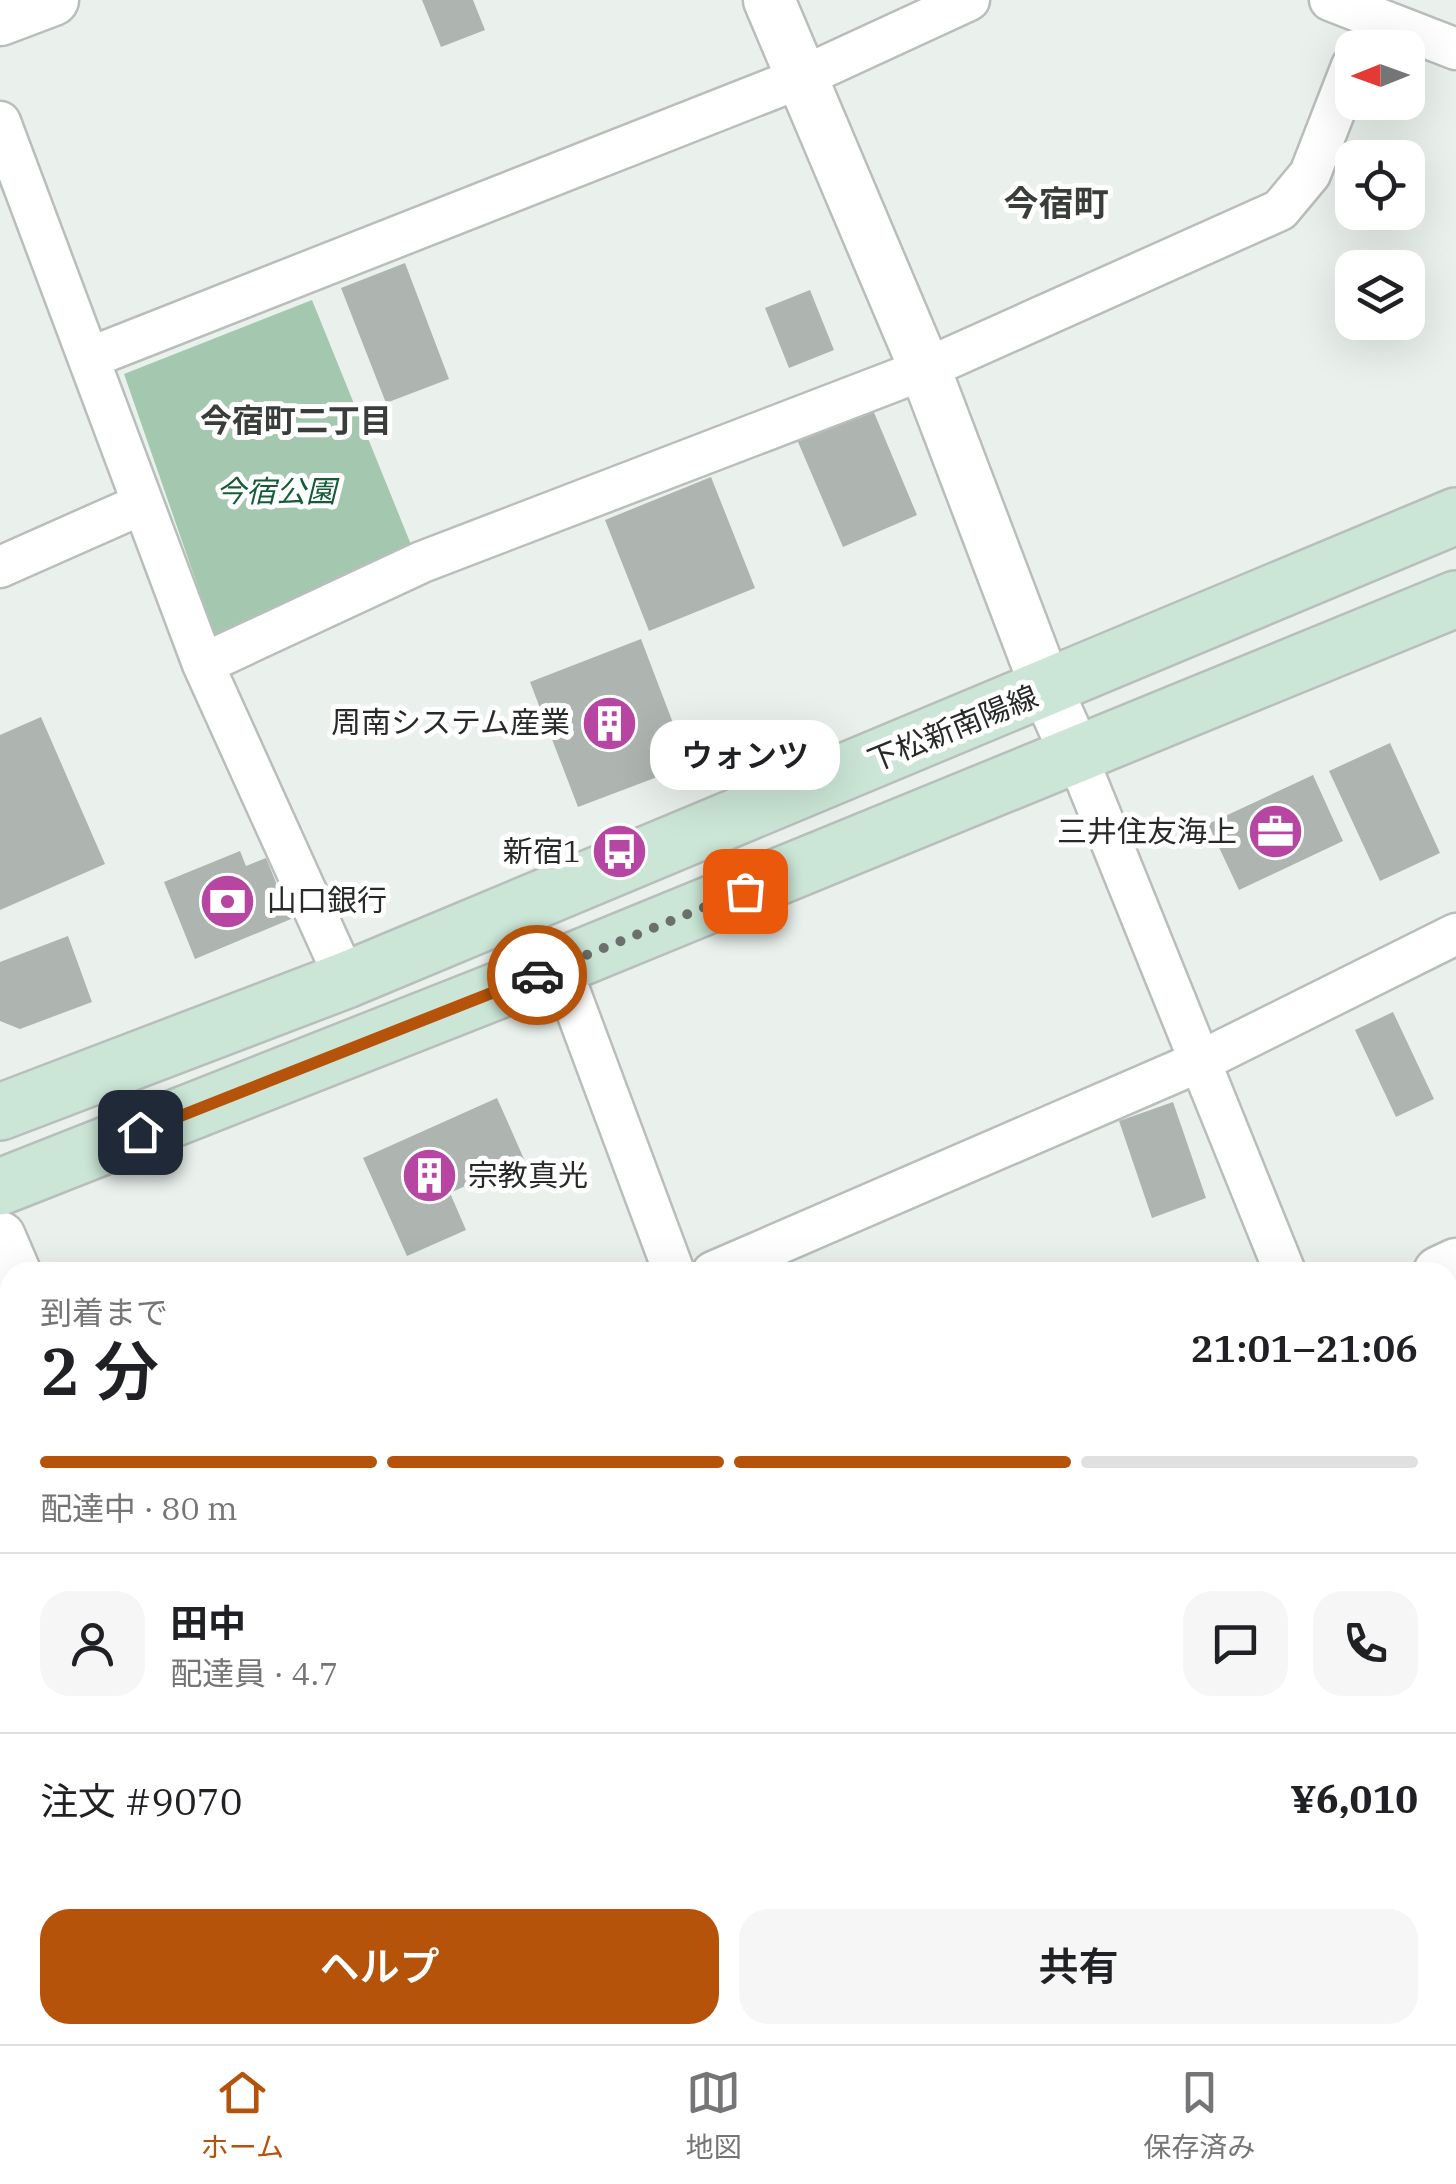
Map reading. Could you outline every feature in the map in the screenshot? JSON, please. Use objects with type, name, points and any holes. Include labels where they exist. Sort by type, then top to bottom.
[{"type":"main road","name":"下松新南陽線","points":[[0,1112],[346,980],[1456,516]]},
{"type":"main road","points":[[0,1187],[560,966],[1456,600]]},
{"type":"street","points":[[0,20],[53,0]]},
{"type":"street","points":[[769,0],[926,369],[1047,690],[1202,1060],[1281,1262]]},
{"type":"street","points":[[89,358],[800,78],[970,0]]},
{"type":"street","points":[[1330,0],[1370,22],[1456,49]]},
{"type":"street","points":[[203,664],[422,562],[926,369],[1280,210],[1310,174],[1335,110]]},
{"type":"street","points":[[0,122],[140,506],[203,664],[346,980]]},
{"type":"street","points":[[0,566],[140,506]]},
{"type":"street","points":[[735,1262],[1202,1060],[1456,934]]},
{"type":"street","points":[[560,966],[670,1262]]},
{"type":"street","points":[[0,1237],[11,1262]]},
{"type":"green space","name":"今宿公園","points":[[312,300],[412,547],[215,636],[124,374]]},
{"type":"building","points":[[422,0],[473,0],[485,30],[441,47]]},
{"type":"building","points":[[405,263],[449,379],[386,403],[341,288]]},
{"type":"building","points":[[810,290],[834,350],[789,368],[765,308]]},
{"type":"building","points":[[870,403],[917,515],[843,547],[795,435]]},
{"type":"building","points":[[711,477],[755,588],[649,631],[605,520]]},
{"type":"building","name":"周南システム産業","points":[[641,639],[689,765],[578,807],[530,682]]},
{"type":"building","points":[[41,717],[105,864],[0,910],[0,735]]},
{"type":"building","points":[[1390,743],[1440,853],[1380,881],[1329,771]]},
{"type":"building","name":"三井住友海上","points":[[1313,775],[1343,841],[1239,890],[1208,824]]},
{"type":"building","name":"山口銀行","points":[[240,851],[246,866],[266,858],[291,919],[195,959],[164,882]]},
{"type":"building","points":[[68,936],[92,1002],[20,1029],[0,1021],[0,962]]},
{"type":"building","points":[[1393,1012],[1434,1099],[1396,1117],[1355,1030]]},
{"type":"building","name":"宗教真光","points":[[497,1098],[524,1159],[450,1193],[466,1230],[407,1256],[363,1158]]},
{"type":"building","points":[[1173,1102],[1206,1198],[1152,1218],[1119,1121]]},
{"type":"way so far","points":[[537,975],[745,891]]},
{"type":"place","name":"周南システム産業","points":[[609,723]]},
{"type":"place","name":"三井住友海上","points":[[1276,832]]},
{"type":"place","name":"新宿1","points":[[620,852]]},
{"type":"place","name":"ウォンツ","points":[[745,891]]},
{"type":"place","name":"山口銀行","points":[[228,901]]},
{"type":"place","name":"宗教真光","points":[[429,1176]]},
{"type":"district","name":"今宿町","points":[[1056,204]]},
{"type":"district","name":"今宿町二丁目","points":[[296,421]]},
{"type":"route","points":[[140,1132],[537,975]]}]
